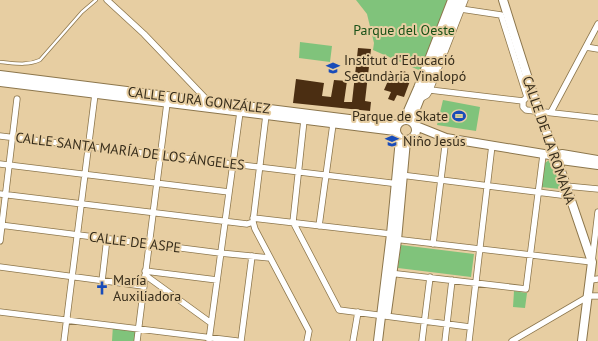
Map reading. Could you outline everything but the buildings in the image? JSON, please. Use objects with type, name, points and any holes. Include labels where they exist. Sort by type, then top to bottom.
[{"type":"main road","points":[[378,341],[384,315],[390,273],[403,140],[406,126],[452,0]]},
{"type":"main road","points":[[406,126],[420,99],[459,0]]},
{"type":"main road","name":"CALLE DE LA ROMANA","points":[[503,6],[528,98],[539,112],[556,156],[592,262],[594,279],[589,296],[582,341]]},
{"type":"main road","name":"CALLE CURA GONZÁLEZ","points":[[0,75],[406,126],[443,137],[544,155],[556,156],[562,154],[598,160]]},
{"type":"main road","name":"CALLE CURA GONZÁLEZ","points":[[0,82],[332,124],[406,126]]},
{"type":"main road","points":[[403,140],[413,138],[406,126]]},
{"type":"main road","name":"CALLE CURA GONZÁLEZ","points":[[556,156],[561,160],[598,165]]},
{"type":"main road","points":[[384,315],[384,341]]},
{"type":"street","points":[[107,0],[144,34],[208,101]]},
{"type":"street","points":[[420,99],[427,95],[430,90],[465,0]]},
{"type":"street","points":[[461,9],[503,6]]},
{"type":"street","points":[[551,112],[598,24]]},
{"type":"street","points":[[586,47],[598,49]]},
{"type":"street","points":[[430,90],[528,98],[523,107],[526,110],[598,118]]},
{"type":"street","points":[[64,341],[95,94]]},
{"type":"street","points":[[0,241],[3,194],[9,165],[17,99]]},
{"type":"street","points":[[137,341],[167,103]]},
{"type":"street","points":[[209,339],[240,112]]},
{"type":"street","points":[[266,115],[253,220],[255,229],[309,331],[307,341]]},
{"type":"street","points":[[304,120],[293,222],[339,310],[470,327]]},
{"type":"street","points":[[319,226],[332,124]]},
{"type":"street","name":"CALLE SANTA MARÍA DE LOS ÁNGELES","points":[[0,136],[399,184]]},
{"type":"street","points":[[433,244],[443,137]]},
{"type":"street","points":[[469,341],[492,145]]},
{"type":"street","points":[[390,273],[526,289],[544,155]]},
{"type":"street","points":[[0,164],[229,192]]},
{"type":"street","points":[[400,175],[569,196]]},
{"type":"street","points":[[566,186],[598,189]]},
{"type":"street","points":[[3,194],[247,224],[253,220],[293,222],[433,244],[592,262],[598,212]]},
{"type":"street","name":"CALLE DE ASPE","points":[[1,225],[270,258]]},
{"type":"street","points":[[102,281],[107,238]]},
{"type":"street","points":[[241,341],[252,256]]},
{"type":"street","points":[[0,267],[143,286]]},
{"type":"street","points":[[145,273],[217,280]]},
{"type":"street","points":[[145,273],[212,324]]},
{"type":"street","points":[[422,341],[430,277]]},
{"type":"street","points":[[444,341],[452,280]]},
{"type":"street","points":[[512,341],[589,296],[598,296]]},
{"type":"street","points":[[0,312],[139,328],[209,339],[237,341]]},
{"type":"street","points":[[353,341],[358,312]]},
{"type":"lane","points":[[0,62],[27,64],[40,60],[82,12],[96,0]]},
{"type":"green space","name":"Parque del Oeste","points":[[356,0],[448,0],[421,71],[373,50],[374,43],[367,14]]},
{"type":"green space","points":[[300,42],[332,46],[330,62],[299,58]]},
{"type":"green space","name":"Parque de Skate","points":[[443,100],[480,107],[476,131],[437,125]]},
{"type":"green space","points":[[549,160],[554,162],[561,184],[560,189],[541,187],[545,163]]},
{"type":"green space","points":[[401,245],[474,254],[471,277],[398,268]]},
{"type":"green space","points":[[514,291],[527,293],[525,308],[513,307]]},
{"type":"green space","points":[[113,325],[139,328],[137,341],[112,341]]},
{"type":"place","name":"Institut d'Educació Secundària Vinalopó","points":[[333,68]]},
{"type":"place","name":"Parque de Skate","points":[[459,116]]},
{"type":"place","name":"Niño Jesús","points":[[392,141]]},
{"type":"place","name":"María Auxiliadora","points":[[102,288]]}]
